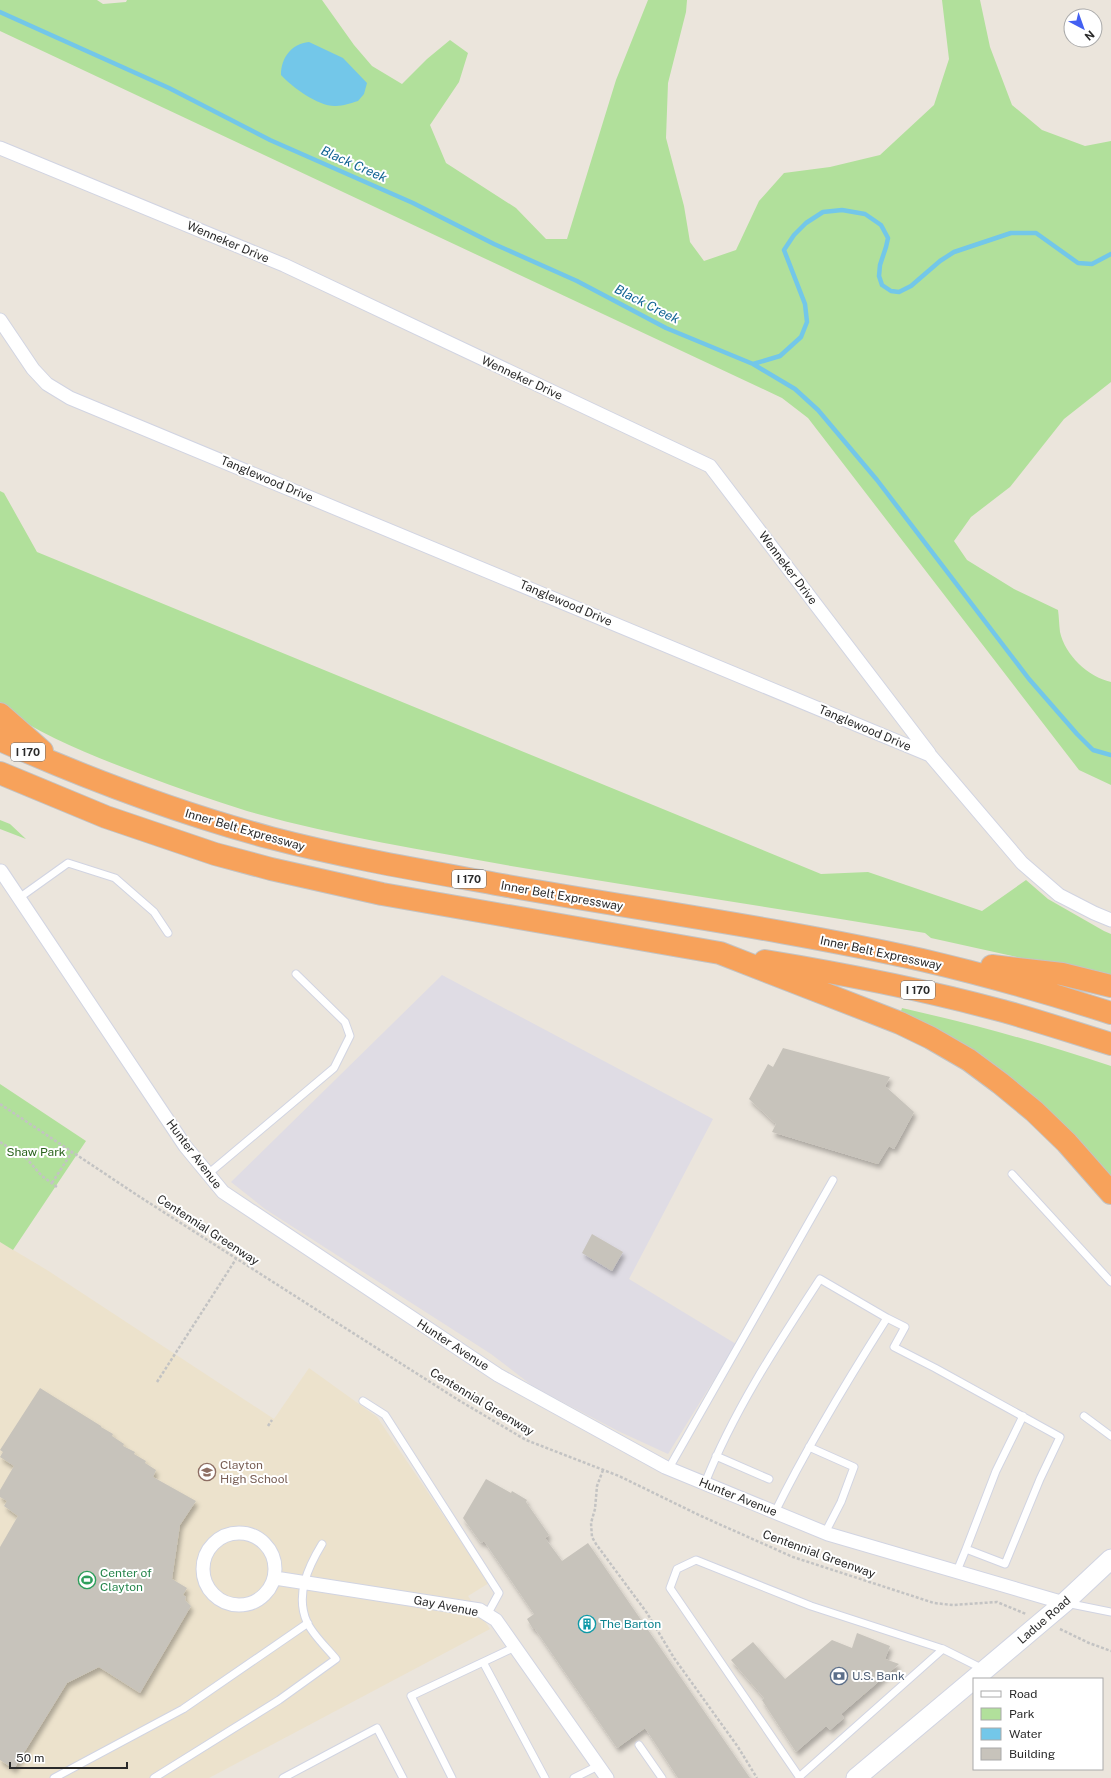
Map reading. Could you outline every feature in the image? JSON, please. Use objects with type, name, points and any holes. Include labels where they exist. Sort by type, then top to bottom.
[{"type":"highway","points":[[0,714],[56,764]]},
{"type":"highway","name":"Inner Belt Expressway","points":[[0,740],[56,764],[177,810],[272,838],[328,852],[447,876],[779,932],[892,954],[1032,988],[1111,1013]]},
{"type":"highway","name":"I 170","points":[[0,773],[106,817],[215,854],[325,882],[396,897],[833,973],[946,997],[1003,1011],[1111,1044]]},
{"type":"highway","points":[[0,784],[106,817]]},
{"type":"highway","points":[[720,953],[900,1023],[931,1038],[968,1060],[1000,1083],[1034,1111],[1067,1143],[1111,1193]]},
{"type":"highway","points":[[892,954],[1062,974],[1111,986]]},
{"type":"main road","name":"Ladue Road","points":[[978,1676],[1064,1602],[1111,1559]]},
{"type":"main road","name":"Ladue Road","points":[[856,1778],[973,1680]]},
{"type":"street","name":"Wenneker Drive","points":[[0,148],[284,266],[710,466],[930,754]]},
{"type":"street","name":"Tanglewood Drive","points":[[0,320],[33,369],[47,384],[70,398],[930,754],[1022,863],[1059,895],[1094,914],[1111,920]]},
{"type":"street","name":"Hunter Avenue","points":[[0,871],[185,1146],[223,1192],[498,1375],[669,1468],[825,1532],[1064,1602]]},
{"type":"street","points":[[242,1533],[254,1536],[265,1543],[270,1549],[275,1560],[275,1578],[270,1590],[258,1601],[246,1606],[230,1605],[213,1595],[206,1585],[203,1573],[206,1555],[218,1539],[230,1534],[242,1533]]},
{"type":"street","name":"Gay Avenue","points":[[275,1578],[480,1610],[496,1620],[607,1778]]},
{"type":"lane","points":[[19,898],[68,863],[115,878],[154,912],[168,933]]},
{"type":"lane","points":[[208,1174],[334,1068],[350,1036],[345,1022],[296,974]]},
{"type":"lane","points":[[1012,1174],[1111,1282]]},
{"type":"lane","points":[[669,1468],[833,1180]]},
{"type":"lane","points":[[705,1483],[734,1419],[768,1358],[820,1279],[905,1327],[894,1347],[1060,1437],[1040,1479],[1005,1564],[966,1549]]},
{"type":"lane","points":[[775,1512],[796,1469],[887,1318]]},
{"type":"lane","points":[[363,1401],[385,1416],[499,1593],[487,1615]]},
{"type":"lane","points":[[957,1571],[996,1471],[1023,1416]]},
{"type":"lane","points":[[1084,1416],[1111,1436]]},
{"type":"lane","points":[[809,1447],[854,1467],[841,1502],[825,1532]]},
{"type":"lane","points":[[716,1456],[769,1479]]},
{"type":"lane","points":[[154,1778],[279,1700],[336,1659],[308,1623],[303,1608],[302,1598],[310,1565],[322,1544]]},
{"type":"lane","points":[[943,1649],[800,1777],[670,1588],[677,1569],[696,1560],[811,1606],[943,1649],[978,1676]]},
{"type":"lane","points":[[1064,1602],[1111,1612]]},
{"type":"lane","points":[[54,1778],[177,1712],[308,1623]]},
{"type":"lane","points":[[452,1778],[411,1696],[515,1647]]},
{"type":"lane","points":[[483,1662],[544,1778]]},
{"type":"lane","points":[[283,1778],[378,1728],[403,1778]]},
{"type":"lane","points":[[639,1745],[662,1778]]},
{"type":"lane","points":[[574,1778],[598,1766]]},
{"type":"path","name":"Centennial Greenway","points":[[0,1104],[460,1402],[526,1440],[603,1470],[793,1557],[934,1603],[953,1605],[997,1602],[1026,1614]]},
{"type":"path","points":[[0,1142],[27,1159],[42,1176],[57,1187]]},
{"type":"path","points":[[52,1183],[72,1152]]},
{"type":"path","points":[[157,1382],[236,1258]]},
{"type":"path","points":[[268,1426],[272,1420]]},
{"type":"path","points":[[603,1470],[597,1486],[591,1530],[596,1544],[647,1613],[674,1658],[735,1742],[757,1778]]},
{"type":"path","points":[[1058,1628],[1089,1643],[1111,1651]]},
{"type":"shaded area","points":[[442,975],[713,1119],[629,1279],[736,1344],[668,1454],[618,1431],[534,1387],[491,1354],[265,1209],[231,1182]]},
{"type":"shaded area","name":"Clayton High School","points":[[0,1242],[47,1270],[274,1419],[309,1368],[377,1417],[489,1583],[468,1596],[490,1629],[209,1778],[0,1778]]},
{"type":"green space","points":[[0,0],[97,0],[103,4],[126,2],[127,0],[322,0],[354,45],[372,66],[402,84],[427,59],[450,40],[468,53],[459,82],[430,125],[446,163],[516,208],[546,239],[567,239],[616,80],[648,0],[687,0],[686,12],[668,83],[666,138],[684,206],[690,242],[704,261],[736,250],[759,201],[784,173],[830,167],[880,155],[934,105],[949,59],[942,0],[980,0],[990,47],[1012,105],[1042,130],[1085,146],[1111,141],[1111,382],[1064,419],[1010,487],[971,517],[954,541],[967,560],[1014,589],[1058,610],[1060,632],[1072,657],[1086,670],[1111,682],[1111,785],[1079,770],[808,418],[782,398],[0,31]]},
{"type":"green space","points":[[0,491],[4,493],[37,552],[821,874],[868,872],[982,911],[1026,880],[1048,899],[1111,934],[1111,978],[931,938],[925,933],[511,866],[379,842],[313,828],[247,811],[169,785],[87,753],[33,727],[0,706]]},
{"type":"green space","points":[[0,820],[10,824],[26,839],[0,829]]},
{"type":"green space","points":[[902,1008],[1007,1034],[1111,1066],[1111,1184],[899,1017]]},
{"type":"green space","name":"Shaw Park","points":[[0,1084],[86,1141],[13,1250],[0,1242]]},
{"type":"water","points":[[309,42],[343,58],[367,83],[364,94],[358,101],[339,106],[322,103],[306,95],[281,75],[281,69],[288,53],[297,46]]},
{"type":"building","points":[[783,1048],[890,1077],[885,1086],[914,1112],[894,1149],[889,1146],[878,1164],[772,1132],[776,1124],[749,1099],[768,1064],[773,1067]]},
{"type":"building","points":[[592,1234],[623,1252],[612,1271],[582,1253]]},
{"type":"building","name":"Center of Clayton","points":[[40,1388],[113,1434],[112,1436],[124,1444],[123,1446],[135,1452],[134,1454],[146,1461],[145,1463],[156,1470],[153,1477],[196,1501],[180,1525],[172,1579],[187,1588],[183,1595],[186,1597],[185,1600],[191,1606],[140,1693],[99,1667],[67,1683],[14,1769],[0,1760],[0,1547],[18,1516],[4,1506],[7,1501],[0,1497],[0,1490],[14,1466],[0,1457],[3,1452],[0,1450]]},
{"type":"building","name":"The Barton","points":[[486,1479],[527,1500],[526,1502],[549,1535],[545,1538],[562,1561],[588,1543],[750,1778],[678,1778],[645,1728],[617,1748],[535,1629],[533,1629],[527,1619],[534,1614],[484,1541],[481,1543],[463,1518]]},
{"type":"building","points":[[857,1633],[890,1646],[885,1659],[899,1664],[841,1714],[844,1718],[830,1730],[826,1726],[796,1752],[762,1700],[764,1698],[731,1660],[753,1642],[785,1679],[832,1640],[852,1648]]},
{"type":"waterway","name":"Black Creek","points":[[0,12],[169,88],[270,140],[413,203],[494,244],[577,281],[666,328],[753,364],[780,356],[801,337],[807,322],[805,304],[784,250],[794,235],[806,223],[823,212],[842,210],[865,214],[881,225],[888,238],[880,265],[879,276],[882,285],[891,291],[899,292],[911,286],[940,261],[954,252],[1011,233],[1036,233],[1078,263],[1092,264],[1111,254]]},
{"type":"waterway","points":[[753,364],[795,389],[818,410],[877,480],[1029,679],[1093,750],[1111,755]]},
{"type":"place","name":"Clayton High School","points":[[207,1472]]},
{"type":"place","name":"Center of Clayton","points":[[87,1580]]},
{"type":"place","name":"The Barton","points":[[587,1624]]},
{"type":"place","name":"U.S. Bank","points":[[839,1676]]}]
